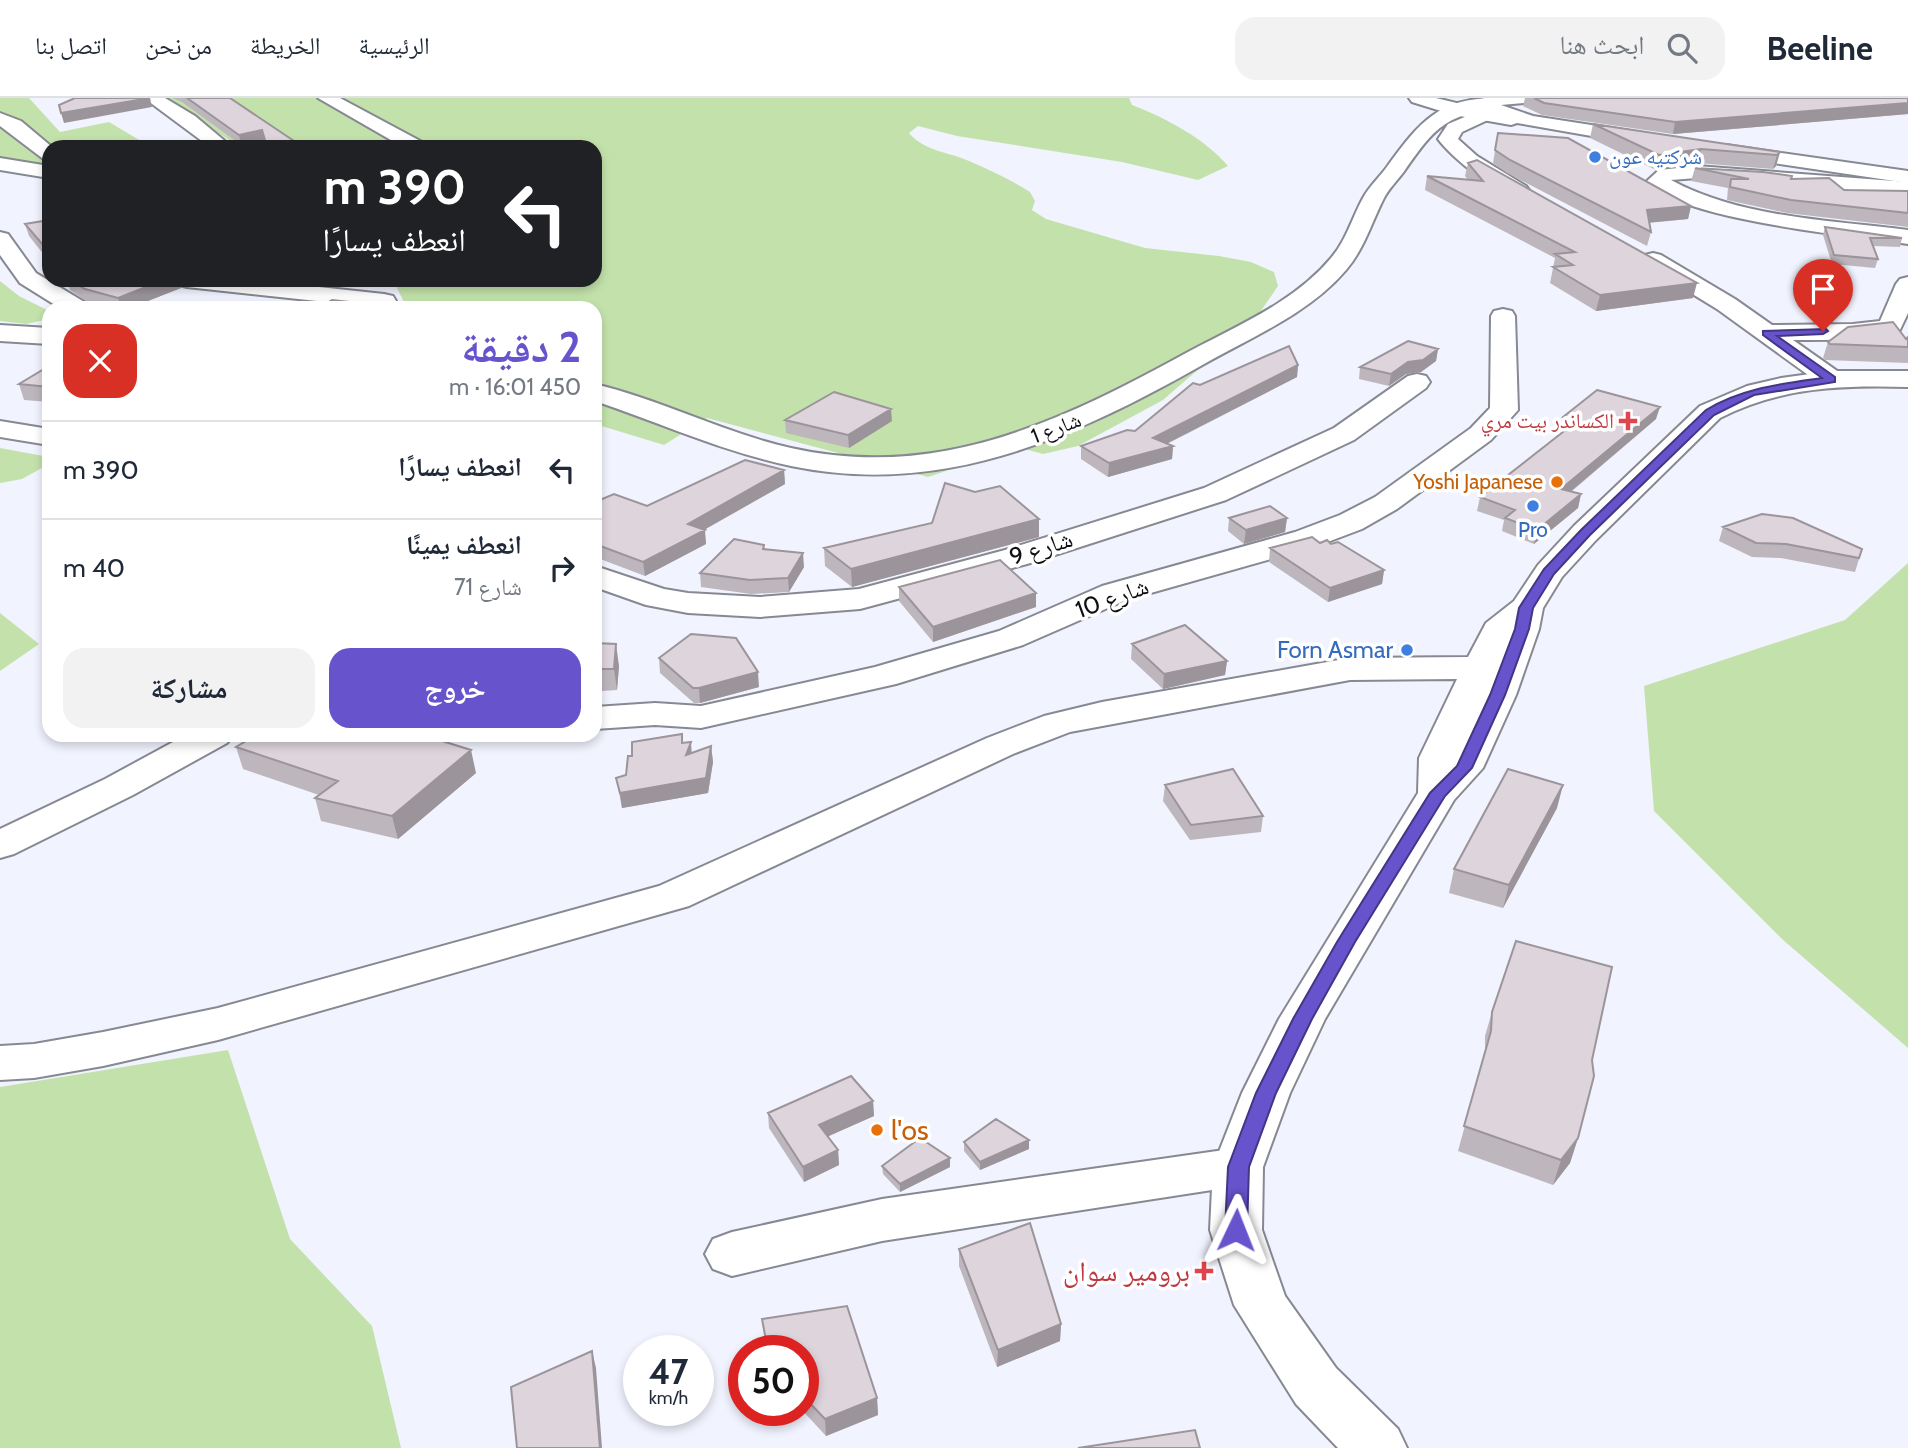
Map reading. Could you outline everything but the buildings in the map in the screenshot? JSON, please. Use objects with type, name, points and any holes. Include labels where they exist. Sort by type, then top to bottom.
[{"type":"street","points":[[153,98],[213,140]]},
{"type":"street","points":[[327,98],[404,140]]},
{"type":"street","points":[[1415,98],[1454,110],[1524,98]]},
{"type":"street","points":[[1415,98],[1419,109],[1407,128],[1417,138]]},
{"type":"street","points":[[1492,105],[1530,121],[1666,142]]},
{"type":"street","points":[[1492,105],[1453,130],[1448,139],[1450,144],[1499,179],[1539,202]]},
{"type":"street","name":"شارع 1","points":[[602,394],[758,448],[793,458],[845,466],[893,467],[947,462],[1040,436],[1096,413],[1164,377],[1318,285],[1339,264],[1363,224],[1374,197],[1417,138],[1429,123],[1454,110]]},
{"type":"street","points":[[0,119],[14,125],[42,148]]},
{"type":"street","points":[[1707,149],[1908,177]]},
{"type":"street","points":[[0,164],[42,171]]},
{"type":"street","points":[[1908,188],[1697,172],[1666,174],[1657,180],[1689,198],[1713,205],[1797,221],[1908,237]]},
{"type":"street","points":[[0,239],[28,278],[64,301]]},
{"type":"street","points":[[1631,248],[1726,304],[1831,379]]},
{"type":"street","points":[[21,269],[42,270]]},
{"type":"street","points":[[1766,333],[1853,332],[1890,327],[1908,284]]},
{"type":"street","points":[[253,287],[384,301]]},
{"type":"street","name":"شارع 10","points":[[602,718],[655,714],[701,717],[883,676],[1011,638],[1114,593],[1252,555],[1351,522],[1408,488],[1481,434],[1504,411],[1503,316]]},
{"type":"street","points":[[0,333],[42,336]]},
{"type":"street","points":[[1377,1448],[1316,1386],[1261,1305],[1236,1230],[1238,1167],[1266,1093],[1302,1019],[1438,793],[1464,768],[1488,682],[1522,629],[1526,608],[1549,572],[1585,533],[1710,412],[1729,401],[1751,392],[1831,379],[1908,379]]},
{"type":"street","name":"شارع 9","points":[[602,578],[659,598],[688,603],[760,607],[860,599],[1016,557],[1215,494],[1345,434],[1418,382]]},
{"type":"street","points":[[602,406],[640,406]]},
{"type":"street","points":[[0,427],[42,421]]},
{"type":"street","points":[[0,427],[42,435]]},
{"type":"street","points":[[0,1063],[34,1061],[92,1051],[218,1024],[674,896],[1000,746],[1057,724],[1114,710],[1304,679],[1488,682]]},
{"type":"street","points":[[0,845],[119,787],[201,742]]},
{"type":"street","points":[[732,1254],[882,1220],[1238,1167]]},
{"type":"green space","points":[[0,98],[29,98],[60,132],[109,122],[139,140],[42,140],[42,164],[0,172]]},
{"type":"green space","points":[[164,98],[1129,98],[1132,105],[1171,123],[1208,146],[1228,166],[1198,180],[1122,162],[957,136],[918,126],[909,133],[922,144],[977,164],[1030,192],[1035,201],[1032,210],[1046,219],[1145,248],[1251,262],[1274,272],[1278,286],[1254,321],[1163,400],[1078,446],[1043,454],[1017,447],[928,477],[707,418],[664,445],[602,426],[602,301],[404,301],[396,287],[602,287],[602,140],[229,140]]},
{"type":"green space","points":[[0,281],[19,296],[42,308],[42,321],[26,324],[0,321]]},
{"type":"green space","points":[[0,448],[42,456],[42,468],[22,479],[0,483]]},
{"type":"green space","points":[[1908,563],[1908,1048],[1782,939],[1654,811],[1644,686],[1845,620]]},
{"type":"green space","points":[[0,613],[39,644],[0,671]]},
{"type":"green space","points":[[228,1050],[290,1239],[372,1326],[401,1448],[0,1448],[0,1087]]},
{"type":"place","name":"شركتيه عون","points":[[1595,157]]},
{"type":"place","name":"الكساندر بيت مري","points":[[1628,421]]},
{"type":"place","name":"Yoshi Japanese","points":[[1557,482]]},
{"type":"place","name":"Pro","points":[[1533,506]]},
{"type":"place","name":"Forn Asmar","points":[[1407,650]]},
{"type":"place","name":"l'os","points":[[877,1130]]},
{"type":"place","name":"برومير سوان","points":[[1204,1271]]},
{"type":"route","points":[[1236,1230],[1238,1167],[1266,1093],[1302,1019],[1346,942],[1438,793],[1464,768],[1498,695],[1522,629],[1526,608],[1549,572],[1634,484],[1710,412],[1751,392],[1831,379],[1766,333],[1823,331]]}]
